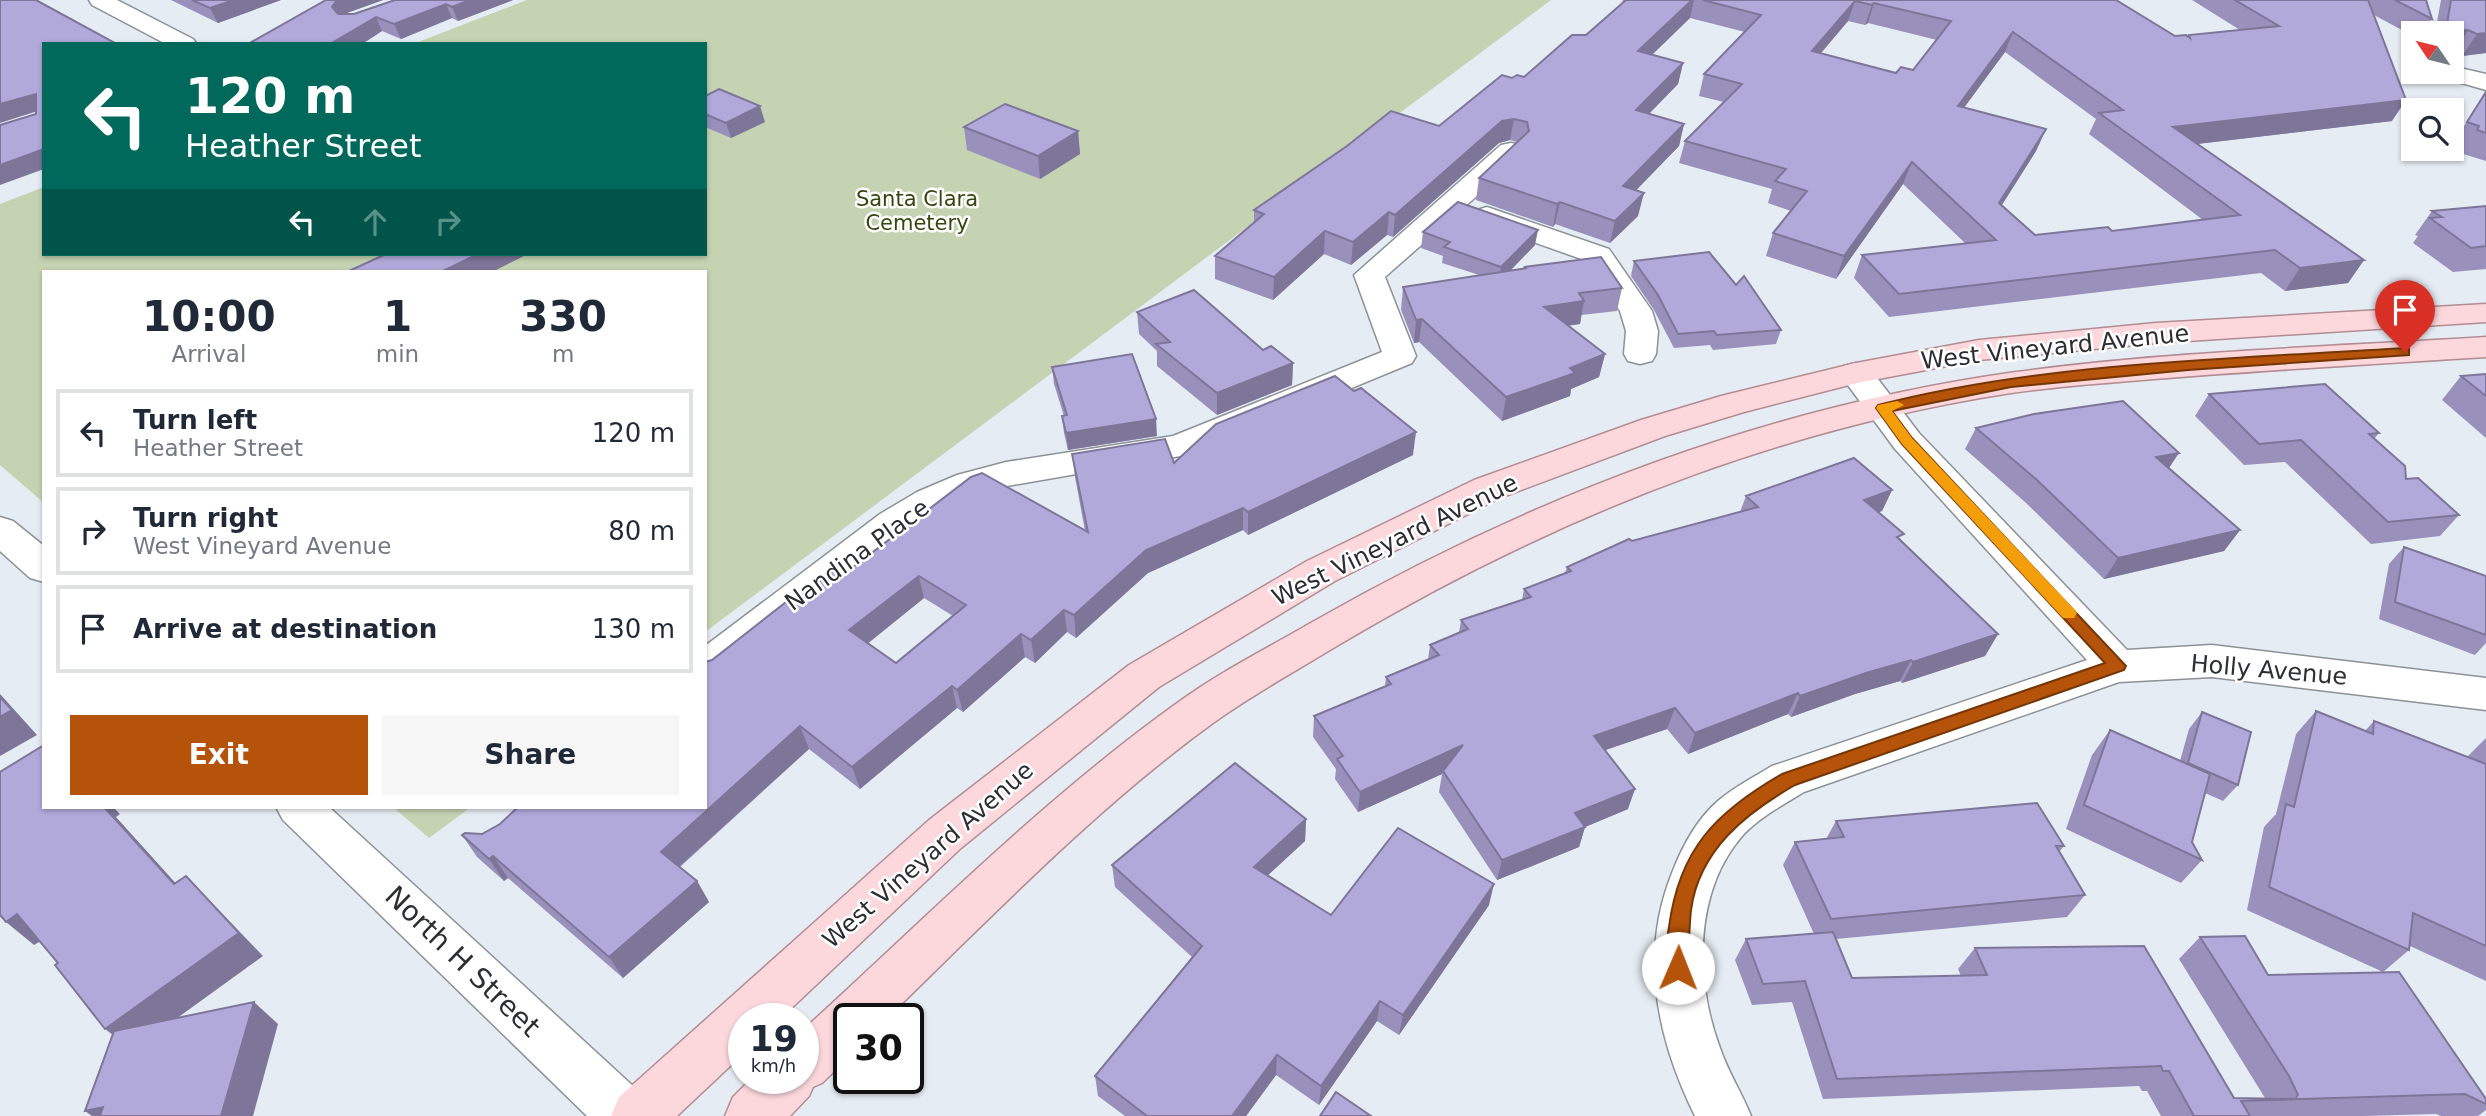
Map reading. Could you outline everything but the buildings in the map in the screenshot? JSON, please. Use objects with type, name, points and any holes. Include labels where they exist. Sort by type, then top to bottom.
[{"type":"main road","name":"West Vineyard Avenue","points":[[638,1116],[945,834],[1144,676],[1321,571],[1487,489],[1653,428],[1734,404],[1856,373],[1979,350],[2155,333],[2486,313]]},
{"type":"main road","name":"West Vineyard Avenue","points":[[868,1003],[1006,872],[1190,716],[1363,610],[1526,526],[1678,465],[1763,438],[1883,408],[2025,382],[2188,366],[2486,347]]},
{"type":"main road","name":"West Vineyard Avenue","points":[[819,1050],[833,1036]]},
{"type":"main road","points":[[752,1116],[774,1094]]},
{"type":"street","points":[[100,0],[181,42]]},
{"type":"street","points":[[2464,76],[2486,82]]},
{"type":"street","name":"Nandina Place","points":[[707,667],[873,538],[930,501],[971,484],[1006,474],[1181,446],[1400,356],[1369,275],[1511,151]]},
{"type":"street","points":[[1450,203],[1598,255],[1636,311],[1642,331],[1640,354]]},
{"type":"street","points":[[1856,373],[1907,441],[2118,666]]},
{"type":"street","points":[[0,530],[24,565]]},
{"type":"street","name":"Holly Avenue","points":[[1724,1116],[1693,1051],[1679,991],[1676,945],[1682,903],[1696,866],[1721,828],[1748,802],[1788,779],[2118,666],[2212,661],[2486,694]]},
{"type":"street","name":"North H Street","points":[[301,809],[626,1116]]},
{"type":"green space","name":"Santa Clara Cemetery","points":[[527,0],[1551,0],[707,631],[707,270],[42,270],[42,501],[0,465],[0,204],[42,188],[42,256],[707,256],[707,42],[418,42]]},
{"type":"green space","points":[[395,809],[468,809],[429,838]]},
{"type":"slow traffic","points":[[1897,405],[1883,408],[1907,441],[2069,613]]},
{"type":"route","points":[[1678,968],[1676,945],[1682,903],[1696,866],[1721,828],[1748,802],[1788,779],[2118,666],[1907,441],[1883,408],[2011,383],[2188,366],[2405,352]]}]
